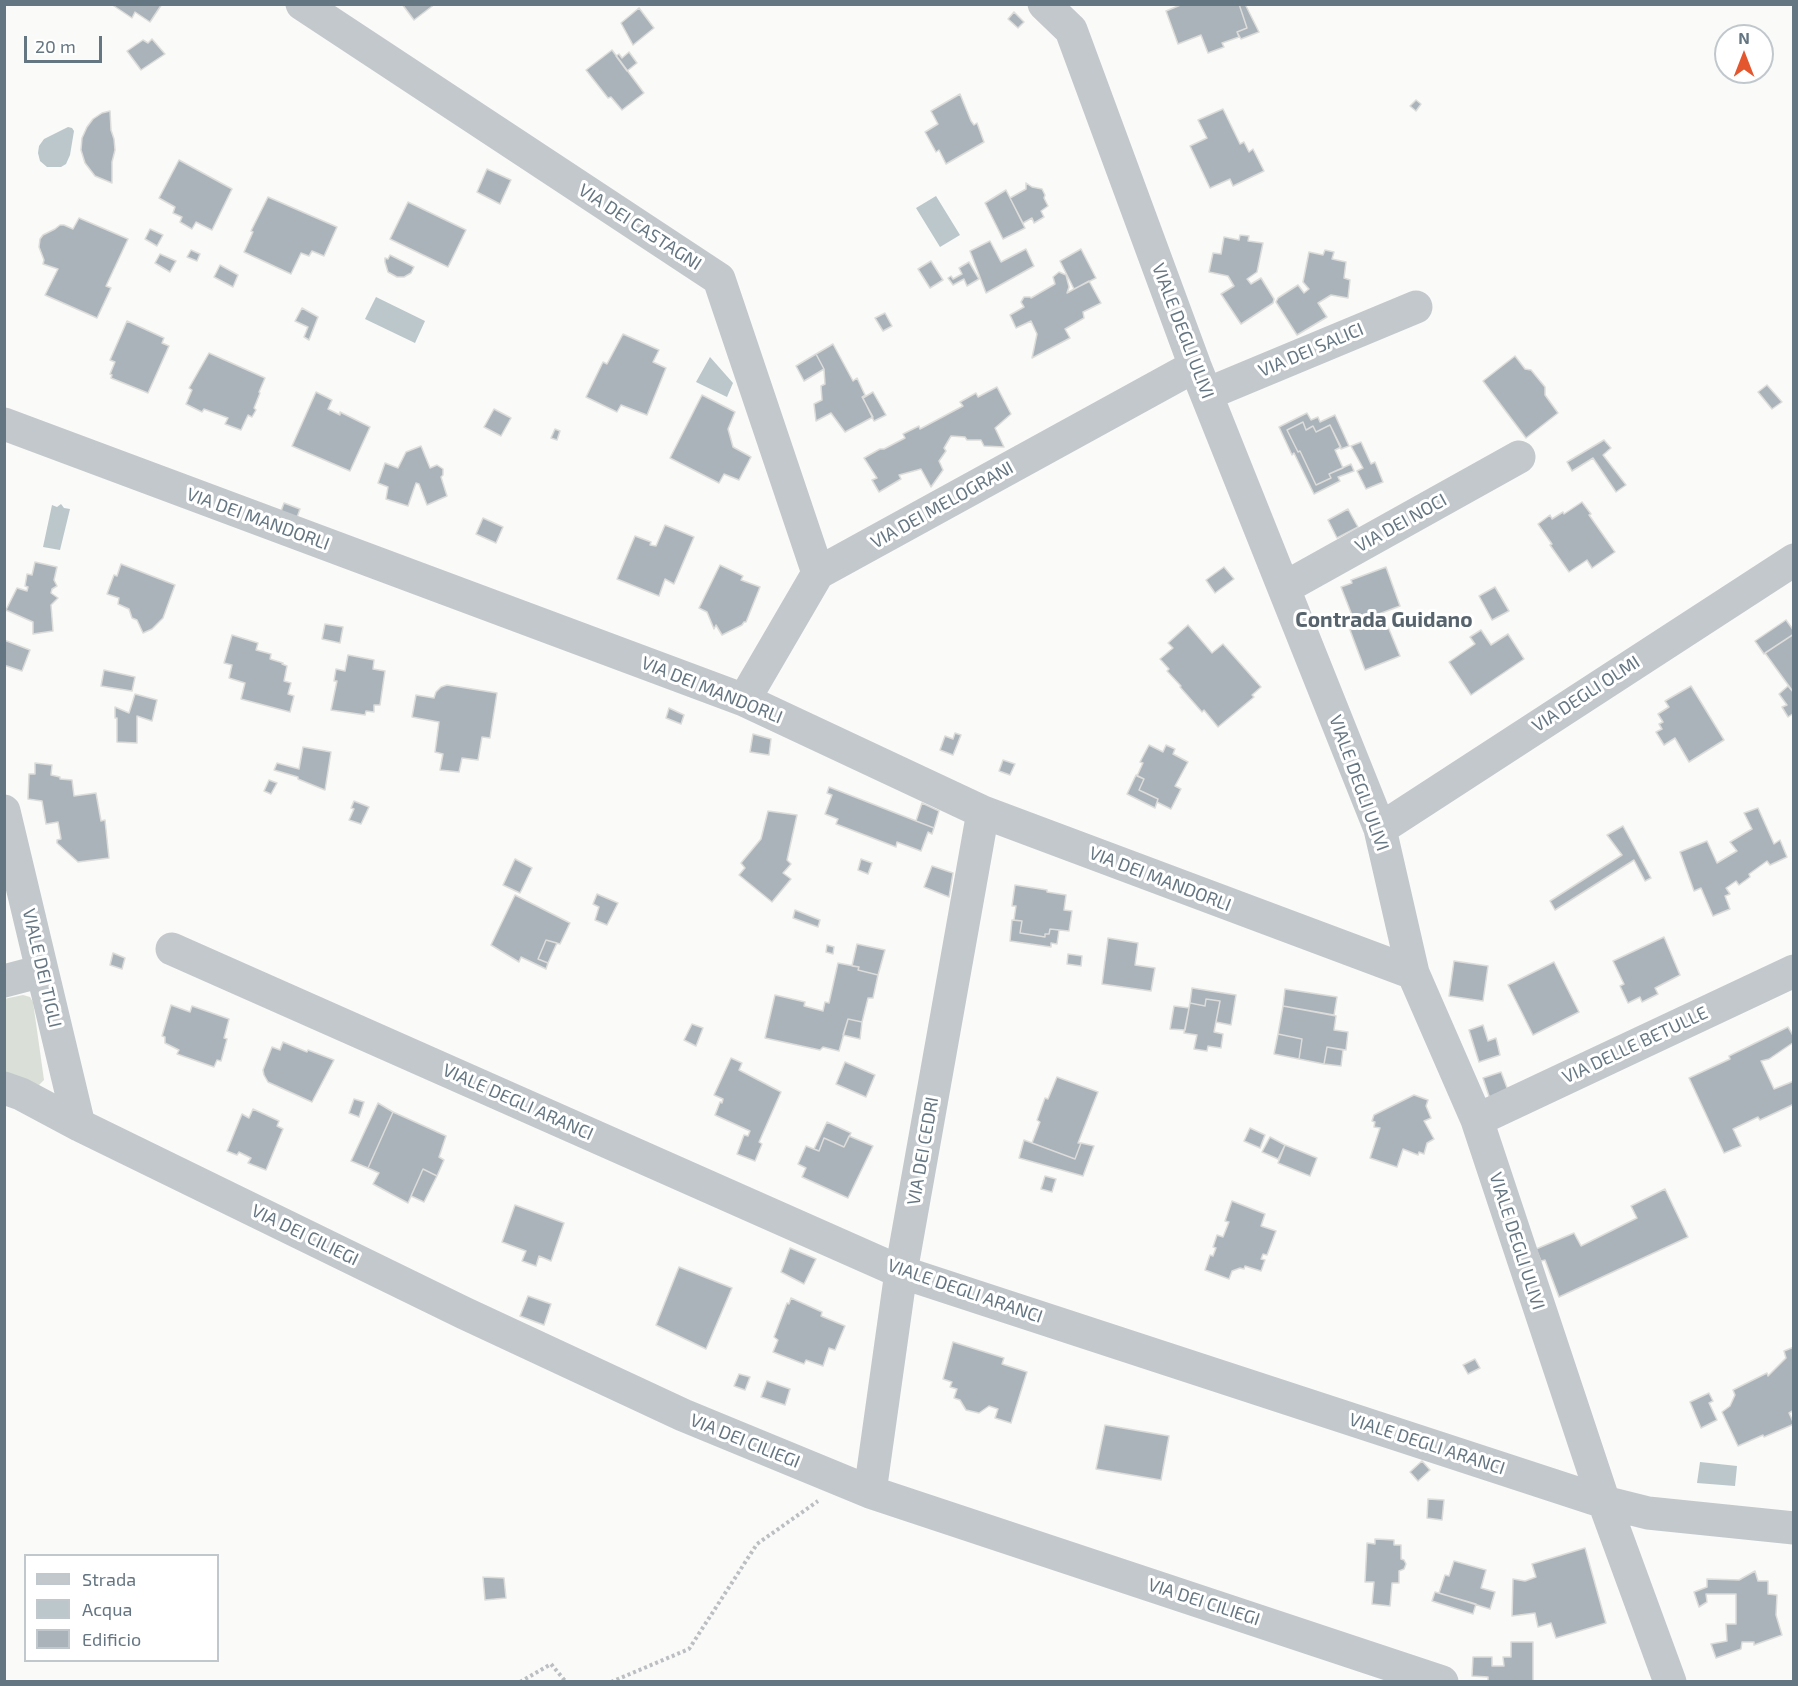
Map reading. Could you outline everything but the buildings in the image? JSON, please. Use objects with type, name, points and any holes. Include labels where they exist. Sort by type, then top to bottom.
[{"type":"street","name":"VIA DEI CASTAGNI","points":[[302,4],[719,279],[818,573]]},
{"type":"street","name":"VIALE DEGLI ULIVI","points":[[1044,4],[1071,30],[1201,380],[1380,829],[1413,973],[1477,1120],[1604,1502],[1670,1682]]},
{"type":"street","name":"VIA DEI SALICI","points":[[1201,380],[1416,307]]},
{"type":"street","name":"VIA DEI MELOGRANI","points":[[818,573],[1201,380]]},
{"type":"street","name":"VIA DEI MANDORLI","points":[[4,424],[744,700],[983,812],[1413,973]]},
{"type":"street","name":"VIA DEI NOCI","points":[[1284,588],[1519,457]]},
{"type":"street","name":"VIA DEGLI OLMI","points":[[1380,829],[1794,560]]},
{"type":"street","points":[[744,700],[818,573]]},
{"type":"street","name":"VIALE DEI TIGLI","points":[[4,811],[79,1125]]},
{"type":"street","name":"VIA DEI CEDRI","points":[[857,1486],[902,1272],[983,812]]},
{"type":"street","name":"VIALE DEGLI ARANCI","points":[[172,949],[902,1272],[1604,1502],[1648,1513],[1794,1528]]},
{"type":"street","points":[[4,981],[42,971]]},
{"type":"street","name":"VIA DELLE BETULLE","points":[[1477,1120],[1794,971]]},
{"type":"street","name":"VIA DEI CILIEGI","points":[[4,1088],[21,1094],[79,1125],[672,1411],[857,1486],[1442,1682]]},
{"type":"path","points":[[611,1682],[690,1649],[758,1544],[857,1486]]},
{"type":"path","points":[[520,1682],[551,1664],[566,1682]]},
{"type":"shaded area","points":[[23,995],[30,997],[33,1002],[44,1080],[39,1085],[5,1074],[4,999]]},
{"type":"water","points":[[68,127],[74,131],[66,164],[61,167],[47,167],[40,161],[39,146],[44,139]]},
{"type":"water","points":[[936,196],[960,235],[940,247],[916,208]]},
{"type":"water","points":[[376,297],[425,321],[415,343],[365,319]]},
{"type":"water","points":[[710,357],[733,383],[727,397],[696,382]]},
{"type":"water","points":[[61,504],[64,508],[70,509],[60,550],[43,547],[52,505],[57,507]]},
{"type":"water","points":[[1700,1462],[1737,1466],[1735,1486],[1697,1483]]},
{"type":"district","name":"Contrada Guidano","points":[[1384,620]]}]
